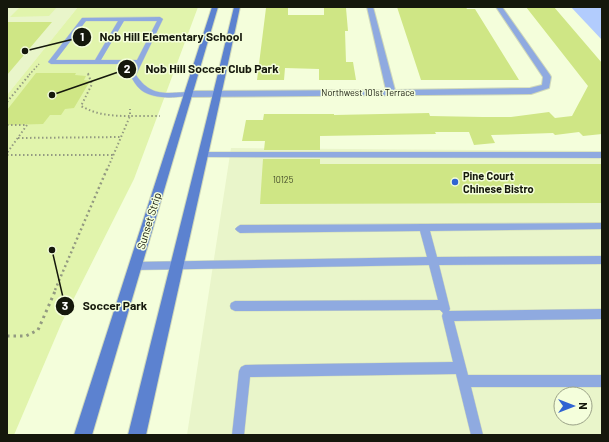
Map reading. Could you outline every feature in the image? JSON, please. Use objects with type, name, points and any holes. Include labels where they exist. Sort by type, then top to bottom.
[{"type":"street","name":"Sunset Strip","points":[[83,435],[215,7]]},
{"type":"street","points":[[137,435],[176,266],[204,155],[216,94],[237,7]]},
{"type":"street","points":[[370,7],[391,92]]},
{"type":"street","name":"Northwest 101st Terrace","points":[[189,94],[531,91],[546,86],[547,77],[499,7]]},
{"type":"lane","points":[[139,62],[51,62],[84,19],[160,19],[133,75],[138,85],[146,92],[152,94],[189,94]]},
{"type":"lane","points":[[97,62],[122,19]]},
{"type":"lane","points":[[204,155],[602,155]]},
{"type":"lane","points":[[240,229],[602,226]]},
{"type":"lane","points":[[424,227],[477,435]]},
{"type":"lane","points":[[135,266],[602,260]]},
{"type":"lane","points":[[235,306],[444,305]]},
{"type":"lane","points":[[447,316],[602,314]]},
{"type":"lane","points":[[238,435],[245,371],[460,368]]},
{"type":"lane","points":[[463,382],[602,380]]},
{"type":"path","points":[[95,72],[88,72],[92,84],[82,106],[90,112],[130,116],[160,116]]},
{"type":"path","points":[[7,336],[26,336],[38,330],[114,155],[130,116],[130,109]]},
{"type":"path","points":[[7,125],[27,125],[7,154]]},
{"type":"path","points":[[18,138],[121,137]]},
{"type":"path","points":[[7,154],[114,155]]},
{"type":"shaded area","points":[[7,7],[78,7],[7,95]]},
{"type":"shaded area","points":[[20,7],[57,7],[49,16],[10,17]]},
{"type":"shaded area","points":[[78,7],[198,7],[134,179],[62,322],[14,435],[7,435],[7,95]]},
{"type":"shaded area","points":[[231,148],[602,151],[602,435],[187,435]]},
{"type":"water","points":[[571,7],[602,7],[602,40]]},
{"type":"building","points":[[397,7],[466,7],[467,9],[475,9],[519,80],[421,80]]},
{"type":"building","points":[[526,7],[554,7],[602,63],[602,134],[583,136],[579,132],[555,135],[553,133],[491,135],[495,143],[474,145],[469,132],[320,136],[320,150],[264,150],[265,141],[242,141],[246,120],[263,120],[264,114],[334,115],[429,113],[430,116],[511,117],[549,112],[555,118],[572,116],[588,86]]},
{"type":"building","points":[[266,8],[288,8],[288,15],[324,15],[324,8],[346,8],[348,31],[345,31],[346,62],[353,62],[356,80],[319,80],[319,69],[285,68],[284,80],[257,80]]},
{"type":"building","points":[[7,22],[52,22],[7,75]]},
{"type":"building","points":[[36,73],[76,73],[75,75],[86,76],[84,80],[90,81],[74,108],[65,109],[61,115],[50,115],[43,124],[7,125],[7,110]]},
{"type":"building","points":[[263,159],[320,159],[320,164],[602,164],[602,203],[260,204]]},
{"type":"place","name":"Nob Hill Elementary School","points":[[25,51]]},
{"type":"place","name":"Nob Hill Soccer Club Park","points":[[52,95]]},
{"type":"place","name":"Pine Court Chinese Bistro","points":[[455,182]]},
{"type":"place","name":"Soccer Park","points":[[52,250]]}]
